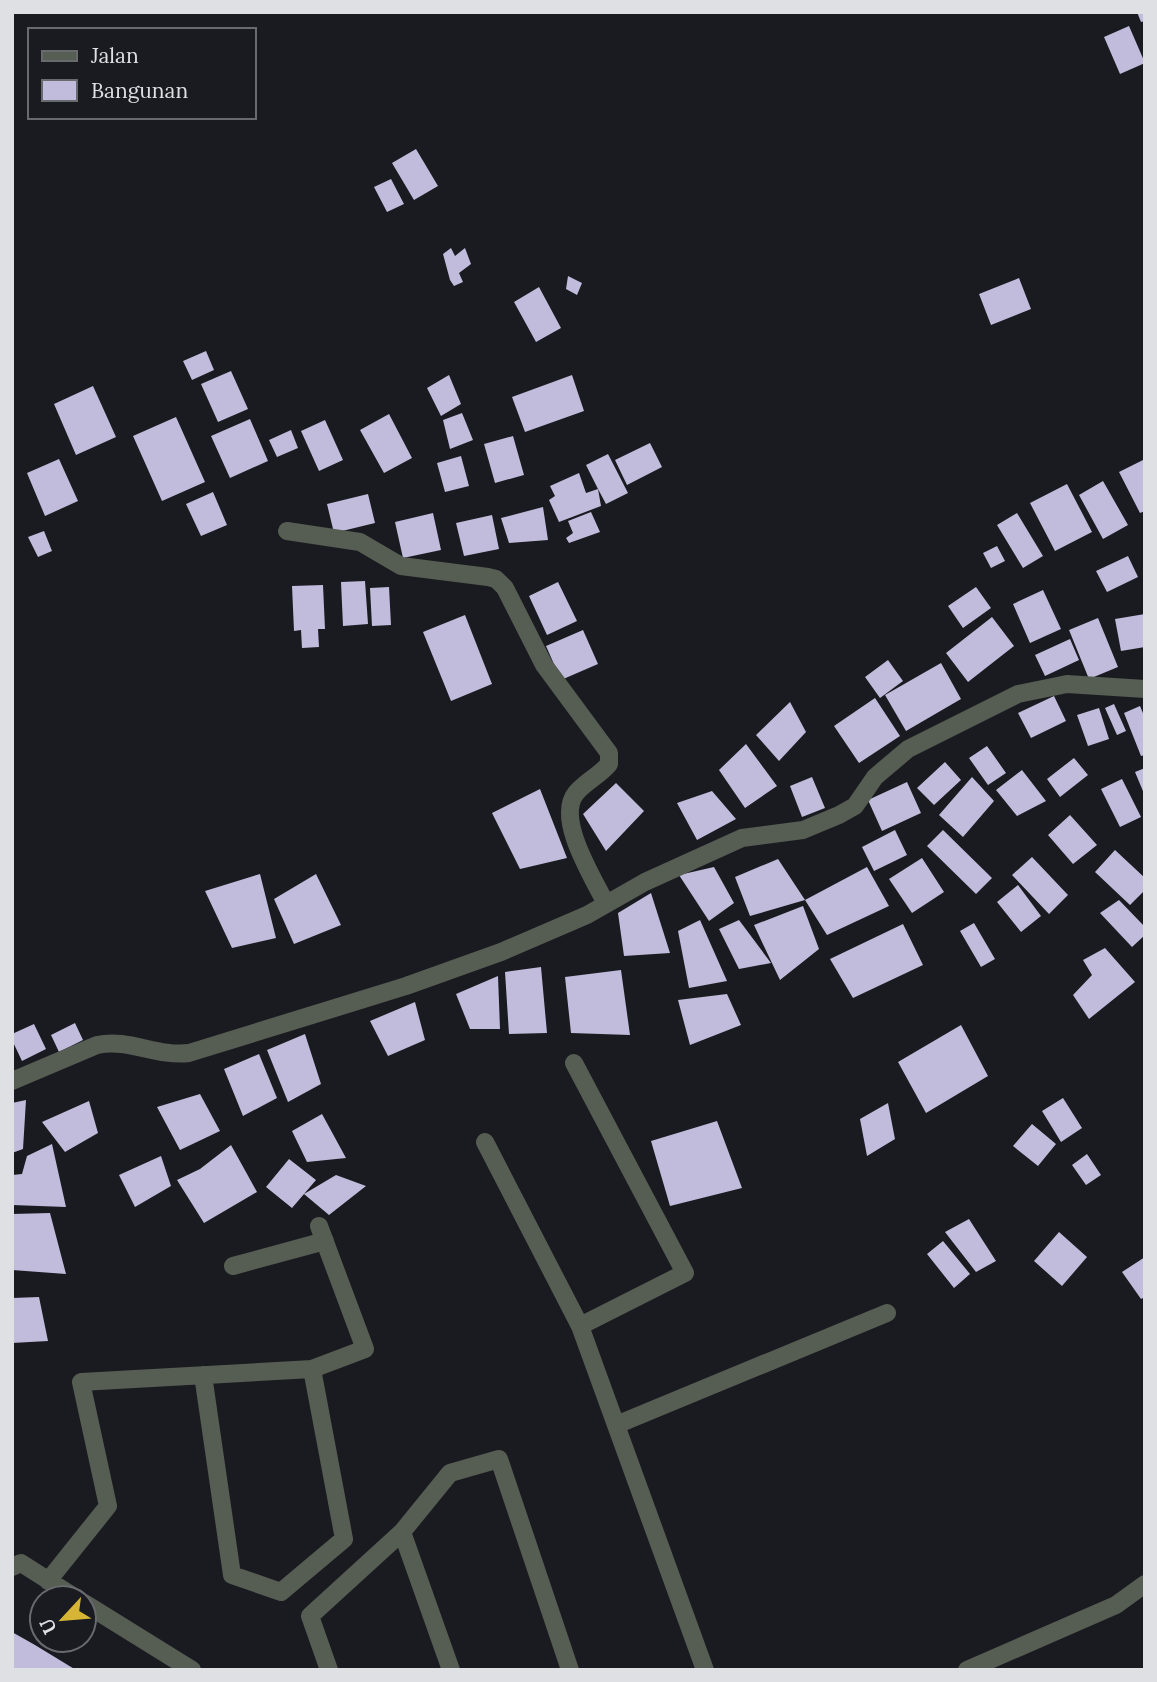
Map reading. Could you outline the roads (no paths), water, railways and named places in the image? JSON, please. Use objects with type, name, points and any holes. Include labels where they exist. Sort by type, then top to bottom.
[{"type":"street","points":[[287,531],[360,542],[401,566],[488,577],[496,579],[505,587],[544,665],[609,753],[609,764],[577,792],[571,801],[569,812],[575,839],[606,905]]},
{"type":"street","points":[[12,1081],[97,1045],[111,1042],[137,1045],[173,1055],[208,1049],[406,986],[489,956],[587,915],[645,882],[742,838],[803,831],[839,815],[855,806],[874,777],[908,749],[1018,694],[1067,684],[1145,689]]},
{"type":"street","points":[[574,1063],[685,1273],[580,1326]]},
{"type":"street","points":[[485,1142],[580,1326],[705,1670]]},
{"type":"street","points":[[48,1581],[108,1506],[80,1382],[312,1369],[365,1349],[322,1233],[233,1266]]},
{"type":"street","points":[[616,1425],[887,1313]]},
{"type":"street","points":[[203,1375],[232,1575],[281,1592],[344,1539],[312,1369]]},
{"type":"street","points":[[330,1670],[310,1616],[402,1532],[450,1473],[499,1460],[570,1670]]},
{"type":"street","points":[[402,1532],[451,1670]]},
{"type":"street","points":[[12,1567],[21,1563],[53,1584]]},
{"type":"street","points":[[967,1670],[1116,1605],[1145,1584]]},
{"type":"street","points":[[98,1612],[192,1670]]}]
